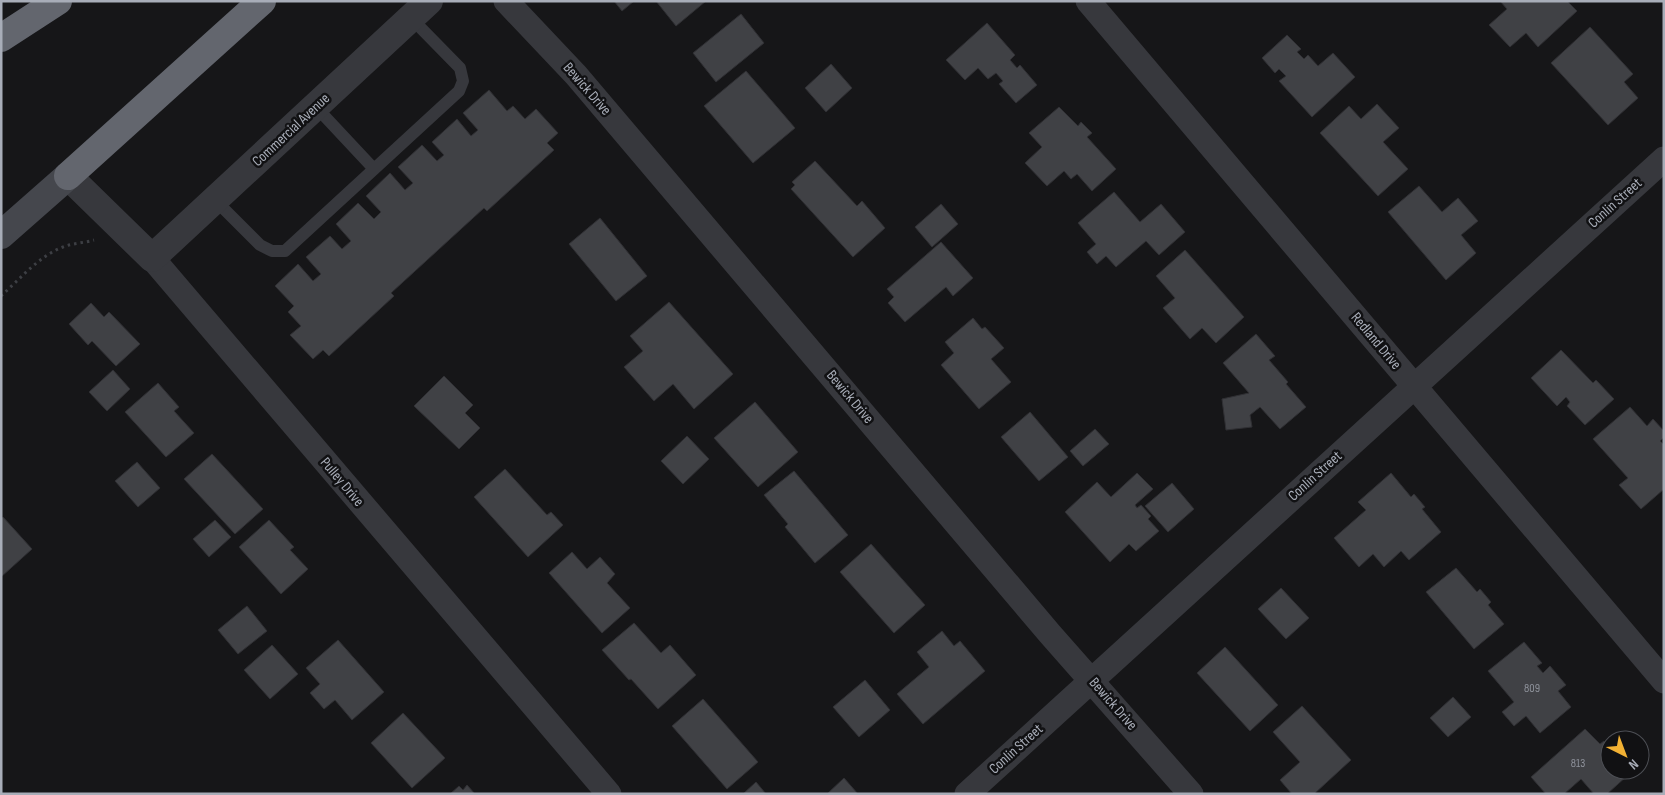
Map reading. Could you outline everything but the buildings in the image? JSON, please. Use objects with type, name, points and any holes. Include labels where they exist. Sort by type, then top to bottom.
[{"type":"highway","points":[[1,38],[58,1]]},
{"type":"highway","points":[[68,176],[262,1]]},
{"type":"main road","points":[[1,235],[68,176]]},
{"type":"street","name":"Bewick Drive","points":[[506,1],[576,75],[1050,634],[1191,794]]},
{"type":"street","name":"Redland Drive","points":[[1088,1],[1664,681]]},
{"type":"street","name":"Commercial Avenue","points":[[152,258],[420,10]]},
{"type":"street","name":"Conlin Street","points":[[967,794],[1664,159]]},
{"type":"street","name":"Pulley Drive","points":[[68,176],[152,258],[609,794]]},
{"type":"lane","points":[[215,200],[260,245],[272,251],[285,251],[459,91],[463,81],[460,68],[420,10]]},
{"type":"lane","points":[[316,107],[374,169]]},
{"type":"path","points":[[1,296],[46,256],[64,246],[82,244],[98,238],[115,221]]}]
